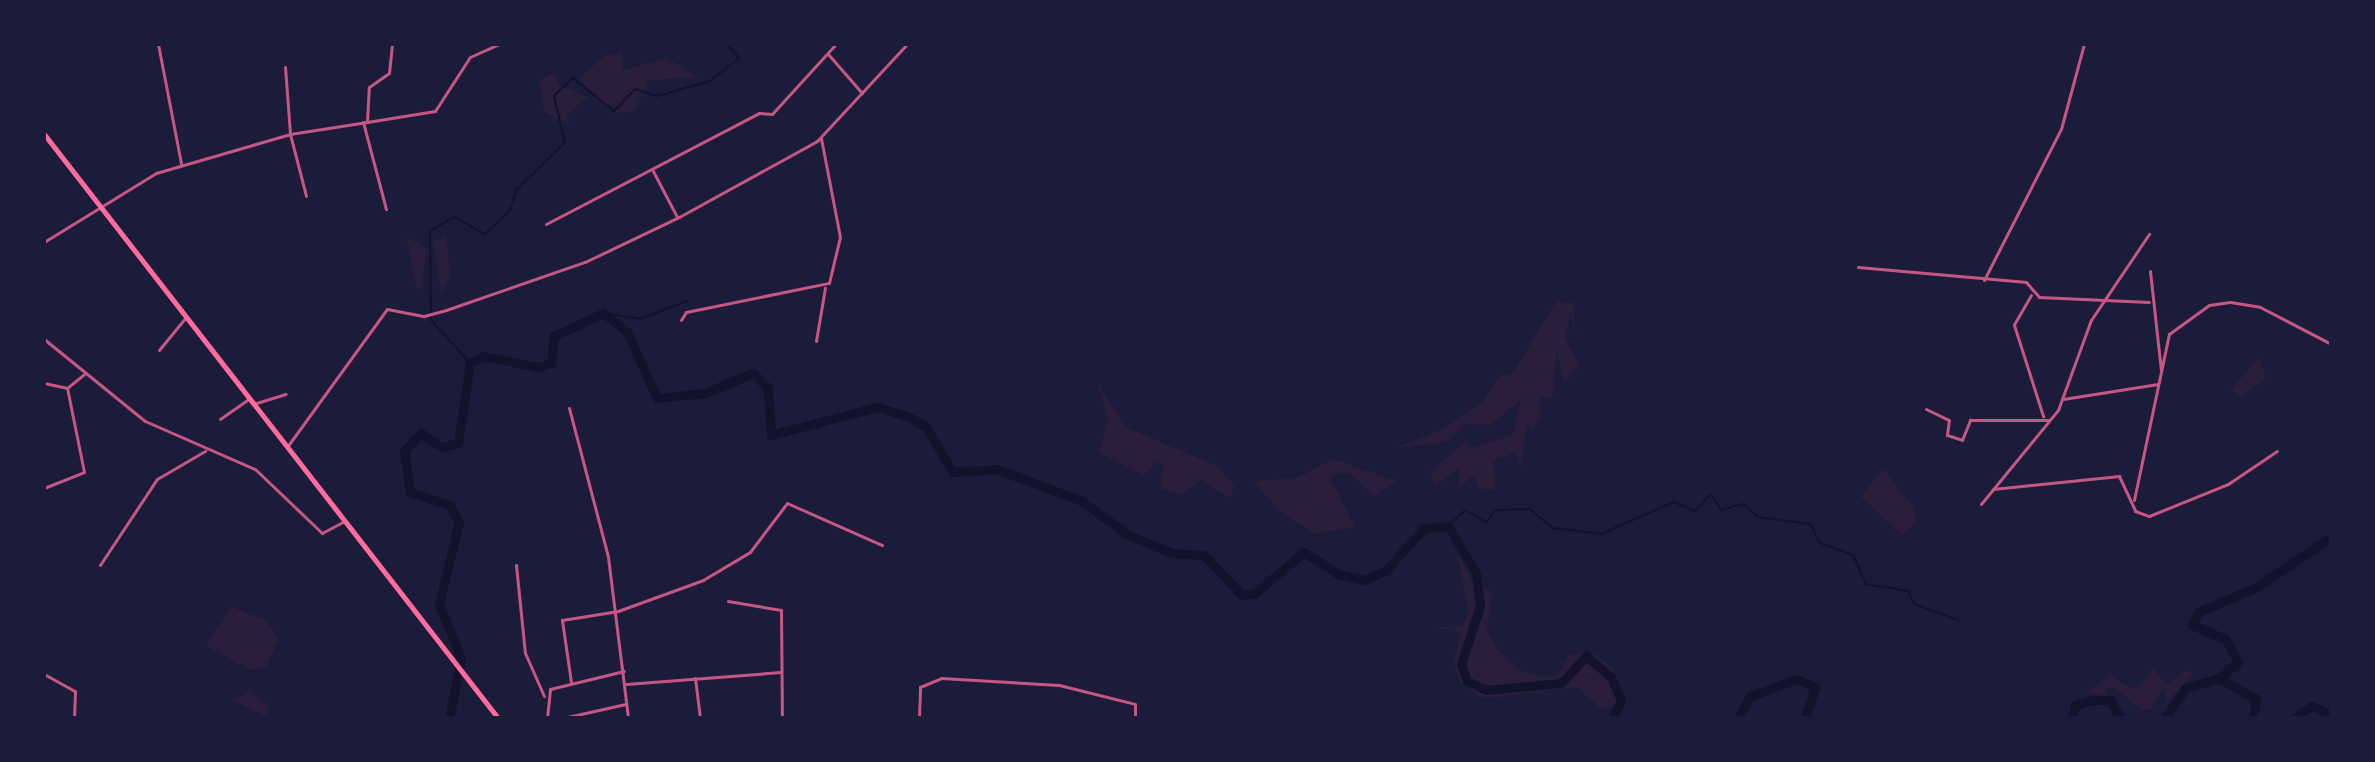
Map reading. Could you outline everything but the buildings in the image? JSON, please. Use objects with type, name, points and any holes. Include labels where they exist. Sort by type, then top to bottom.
[{"type":"main road","points":[[44,134],[498,718]]},
{"type":"street","points":[[158,44],[181,164]]},
{"type":"street","points":[[386,209],[365,122],[369,87],[389,73],[392,44]]},
{"type":"street","points":[[44,242],[181,164],[290,134],[435,111],[470,57],[499,44]]},
{"type":"street","points":[[546,224],[653,171],[759,113],[772,114],[836,44]]},
{"type":"street","points":[[287,447],[387,309],[426,316],[446,310],[585,262],[677,218],[821,138],[907,44]]},
{"type":"street","points":[[1984,280],[2061,129],[2084,44]]},
{"type":"street","points":[[827,53],[862,93]]},
{"type":"street","points":[[285,67],[290,134],[306,196]]},
{"type":"street","points":[[816,341],[825,288],[840,237],[821,138]]},
{"type":"street","points":[[653,171],[677,218]]},
{"type":"street","points":[[1981,504],[2063,398],[2104,297],[2149,234]]},
{"type":"street","points":[[1858,267],[1887,265],[1984,280],[2026,282],[2031,295]]},
{"type":"street","points":[[2150,271],[2149,302],[2161,370]]},
{"type":"street","points":[[681,320],[686,312],[825,288]]},
{"type":"street","points":[[2031,295],[2149,302]]},
{"type":"street","points":[[2031,295],[2014,325],[2043,416]]},
{"type":"street","points":[[2134,500],[2169,334],[2215,303],[2260,307],[2331,344]]},
{"type":"street","points":[[159,350],[186,317]]},
{"type":"street","points":[[44,339],[145,421],[205,451],[255,469],[322,533],[345,521]]},
{"type":"street","points":[[67,388],[84,374]]},
{"type":"street","points":[[44,383],[67,388]]},
{"type":"street","points":[[2063,398],[2158,384]]},
{"type":"street","points":[[44,488],[84,472],[67,388]]},
{"type":"street","points":[[220,419],[251,402],[285,394]]},
{"type":"street","points":[[569,408],[618,611],[628,718]]},
{"type":"street","points":[[1926,409],[1949,420],[1947,435],[1962,440],[1970,420],[2043,416],[2049,420]]},
{"type":"street","points":[[100,565],[157,479],[205,451]]},
{"type":"street","points":[[1993,489],[2119,476],[2142,516],[2167,512],[2228,484],[2277,451]]},
{"type":"street","points":[[571,682],[562,620],[618,611],[745,555],[787,503],[882,545]]},
{"type":"street","points":[[516,565],[525,653],[544,696],[547,718]]},
{"type":"street","points":[[728,601],[779,606],[782,718]]},
{"type":"street","points":[[544,696],[571,682],[624,671]]},
{"type":"street","points":[[624,684],[781,672]]},
{"type":"street","points":[[44,674],[75,691],[74,718]]},
{"type":"street","points":[[695,678],[700,718]]},
{"type":"street","points":[[919,718],[920,687],[941,678],[1059,685],[1135,704],[1135,718]]},
{"type":"street","points":[[563,718],[625,704]]},
{"type":"shaded area","points":[[622,52],[622,71],[666,57],[698,78],[648,80],[635,111],[613,113],[621,107],[603,104],[579,79],[605,55]]},
{"type":"shaded area","points":[[555,73],[559,85],[588,97],[567,115],[569,123],[545,113],[539,80]]},
{"type":"shaded area","points":[[446,235],[450,275],[442,295],[433,241]]},
{"type":"shaded area","points":[[407,237],[426,248],[422,292],[415,284]]},
{"type":"shaded area","points":[[1557,300],[1573,303],[1577,340],[1571,315],[1564,337],[1579,366],[1564,382],[1557,349],[1552,399],[1540,397],[1541,417],[1532,430],[1527,424],[1521,466],[1516,452],[1493,461],[1496,491],[1479,488],[1473,476],[1458,488],[1459,469],[1435,485],[1431,471],[1467,440],[1469,448],[1513,435],[1520,401],[1489,425],[1465,424],[1448,442],[1395,448],[1447,427],[1484,400],[1502,374],[1513,373]]},
{"type":"shaded area","points":[[2259,357],[2266,377],[2242,397],[2231,390]]},
{"type":"shaded area","points":[[1098,385],[1125,427],[1219,467],[1235,487],[1229,498],[1201,480],[1181,496],[1160,489],[1163,465],[1157,462],[1143,475],[1099,453],[1108,420]]},
{"type":"shaded area","points":[[1334,459],[1397,481],[1374,496],[1349,473],[1329,476],[1355,527],[1315,534],[1281,513],[1253,481],[1297,478]]},
{"type":"shaded area","points":[[1883,468],[1913,507],[1917,522],[1902,535],[1861,497]]},
{"type":"shaded area","points":[[1457,552],[1474,585],[1493,592],[1486,630],[1498,650],[1520,670],[1545,677],[1559,674],[1569,653],[1595,654],[1614,669],[1625,700],[1602,710],[1577,687],[1484,699],[1460,682],[1454,664],[1460,632],[1435,628],[1463,625],[1468,612]]},
{"type":"shaded area","points":[[232,607],[265,620],[279,640],[266,667],[251,670],[206,646]]},
{"type":"shaded area","points":[[2153,668],[2166,685],[2186,670],[2193,674],[2167,702],[2164,687],[2152,709],[2142,710],[2116,689],[2106,688],[2105,696],[2086,693],[2110,675],[2136,690]]},
{"type":"shaded area","points":[[250,691],[267,704],[270,718],[233,701]]},
{"type":"waterway","points":[[470,363],[431,320],[430,231],[454,217],[485,234],[510,210],[517,189],[565,143],[554,96],[573,78],[614,111],[635,89],[657,96],[710,81],[739,58],[727,44]]},
{"type":"waterway","points":[[603,313],[640,319],[687,301]]},
{"type":"waterway","points":[[449,718],[461,658],[439,604],[459,522],[449,505],[410,492],[404,451],[421,433],[441,447],[458,443],[470,363],[483,356],[537,367],[551,363],[554,336],[603,313],[627,332],[657,398],[705,393],[753,373],[768,388],[771,435],[877,407],[907,416],[926,427],[953,472],[996,469],[1080,500],[1130,536],[1172,553],[1204,555],[1242,595],[1254,594],[1304,552],[1338,574],[1365,580],[1386,570],[1424,528],[1448,526],[1476,573],[1480,606],[1461,664],[1467,681],[1486,690],[1561,683],[1586,656],[1611,677],[1621,701],[1613,718]]},
{"type":"waterway","points":[[1448,526],[1465,510],[1487,522],[1495,510],[1530,509],[1553,528],[1601,534],[1674,502],[1695,511],[1711,494],[1721,510],[1744,504],[1758,517],[1810,524],[1820,543],[1853,555],[1866,584],[1908,591],[1914,604],[1958,620]]},
{"type":"waterway","points":[[2165,718],[2185,688],[2219,678],[2238,662],[2225,639],[2192,625],[2198,612],[2255,588],[2331,537]]},
{"type":"waterway","points":[[2219,678],[2256,699],[2253,718]]},
{"type":"waterway","points":[[1738,718],[1750,696],[1797,679],[1815,687],[1805,718]]},
{"type":"waterway","points":[[2072,718],[2075,705],[2093,700],[2110,700],[2120,718]]},
{"type":"waterway","points":[[2294,718],[2312,706],[2331,715]]}]
